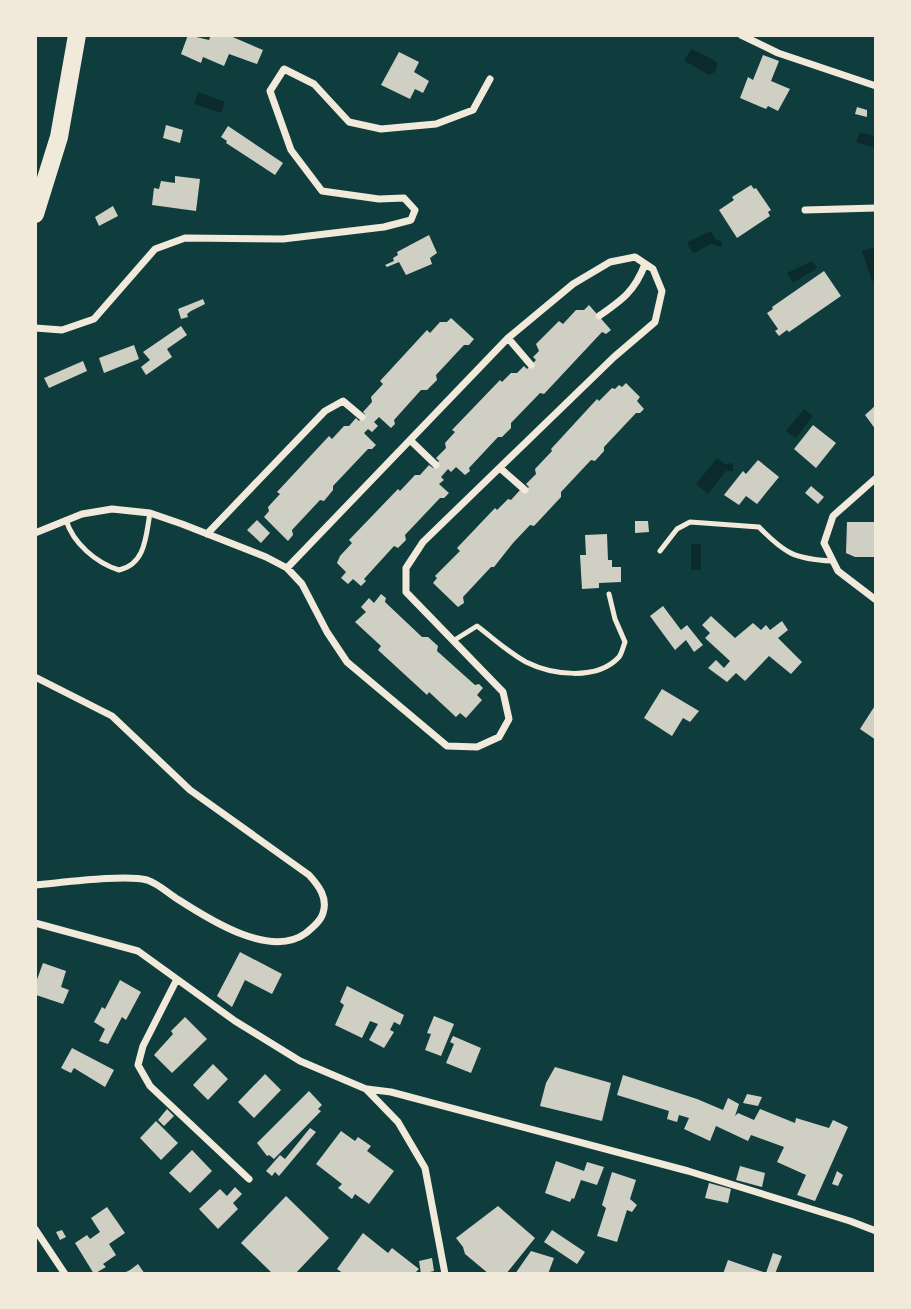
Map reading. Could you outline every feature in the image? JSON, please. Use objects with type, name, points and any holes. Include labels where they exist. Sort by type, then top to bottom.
[{"type":"highway","points":[[35,214],[59,137],[77,35]]},
{"type":"street","points":[[741,35],[778,53],[876,86]]},
{"type":"street","points":[[35,328],[62,330],[94,319],[155,249],[185,238],[283,239],[384,227],[411,220],[415,210],[404,198],[379,199],[322,191],[291,150],[270,90],[284,69],[314,84],[349,122],[382,128],[436,124],[473,110],[490,79]]},
{"type":"street","points":[[805,210],[876,208]]},
{"type":"street","points":[[35,533],[66,520],[111,509],[150,513],[266,557],[287,568],[302,584],[327,632],[356,671],[447,746],[477,747],[499,737],[509,719],[503,692],[406,592],[406,568],[423,542],[655,322],[662,290],[653,269],[635,257],[610,261],[573,284],[508,338],[287,568]]},
{"type":"street","points":[[599,316],[624,299],[639,281],[645,264]]},
{"type":"street","points":[[508,338],[531,365]]},
{"type":"street","points":[[207,534],[325,411],[343,401],[362,417]]},
{"type":"street","points":[[410,440],[436,465]]},
{"type":"street","points":[[500,468],[525,490]]},
{"type":"street","points":[[876,478],[833,516],[824,543],[838,571],[876,600]]},
{"type":"street","points":[[35,677],[113,716],[190,790],[309,876],[323,892],[324,906],[323,915],[309,931],[290,941],[277,943],[266,942],[223,925],[145,880],[35,885]]},
{"type":"street","points":[[35,923],[138,951],[236,1021],[300,1061],[366,1089],[391,1093],[688,1171],[876,1231]]},
{"type":"street","points":[[177,979],[143,1046],[138,1065],[150,1086],[249,1179]]},
{"type":"street","points":[[366,1089],[398,1122],[425,1168],[445,1274]]},
{"type":"street","points":[[35,1228],[65,1274]]},
{"type":"lane","points":[[66,520],[70,532],[80,545],[119,570],[132,565],[141,553],[150,513]]},
{"type":"lane","points":[[660,551],[677,529],[691,522],[760,527],[775,544],[801,559],[832,561]]},
{"type":"lane","points":[[453,641],[477,626],[524,661],[547,671],[579,673],[601,668],[621,656],[625,642],[615,619],[609,594]]},
{"type":"water","points":[[691,49],[717,62],[716,71],[710,75],[684,61]]},
{"type":"water","points":[[198,92],[225,102],[221,113],[194,104]]},
{"type":"water","points":[[860,133],[876,136],[876,148],[856,142]]},
{"type":"water","points":[[711,231],[716,240],[722,241],[721,247],[711,244],[694,253],[689,248],[688,242]]},
{"type":"water","points":[[875,247],[876,280],[872,281],[862,251]]},
{"type":"water","points":[[812,261],[817,268],[793,283],[787,273]]},
{"type":"water","points":[[804,409],[813,416],[796,438],[786,431]]},
{"type":"water","points":[[717,458],[725,464],[733,463],[733,471],[726,471],[708,494],[696,484]]},
{"type":"water","points":[[691,544],[701,544],[701,570],[691,570]]},
{"type":"building","points":[[188,35],[209,40],[211,35],[228,35],[263,50],[257,64],[229,54],[224,66],[203,57],[201,63],[181,54]]},
{"type":"building","points":[[399,52],[419,62],[414,72],[429,81],[423,93],[415,89],[410,99],[381,85]]},
{"type":"building","points":[[763,55],[779,61],[771,81],[790,89],[778,111],[740,98],[748,77],[753,80]]},
{"type":"building","points":[[857,107],[867,110],[867,117],[855,114]]},
{"type":"building","points":[[166,125],[183,130],[180,143],[163,138]]},
{"type":"building","points":[[228,126],[283,163],[275,175],[226,143],[221,137]]},
{"type":"building","points":[[175,176],[200,179],[196,211],[152,205],[154,188],[159,189],[161,181],[175,183]]},
{"type":"building","points":[[751,185],[771,210],[768,212],[770,216],[737,238],[719,210],[734,200],[732,197]]},
{"type":"building","points":[[113,206],[118,216],[99,226],[95,217]]},
{"type":"building","points":[[429,235],[437,253],[430,258],[432,264],[406,275],[399,262],[387,267],[385,265],[394,261],[397,252]]},
{"type":"building","points":[[824,271],[841,296],[779,336],[775,331],[778,329],[767,313]]},
{"type":"building","points":[[203,299],[205,304],[181,319],[178,309]]},
{"type":"building","points":[[589,305],[611,330],[606,334],[602,332],[544,394],[540,393],[511,423],[511,428],[502,437],[498,437],[469,468],[470,471],[465,475],[456,467],[451,472],[448,469],[441,477],[444,480],[439,484],[449,493],[440,498],[405,535],[406,540],[398,548],[394,546],[364,579],[366,581],[361,586],[353,579],[348,584],[341,578],[346,572],[337,563],[352,543],[349,540],[398,489],[400,491],[429,465],[433,468],[439,461],[436,458],[446,448],[445,443],[455,432],[452,430],[500,380],[502,382],[524,366],[527,369],[536,360],[533,357],[539,351],[536,344],[559,321],[563,324],[576,310],[584,310]]},
{"type":"building","points":[[451,318],[474,339],[469,345],[464,345],[436,375],[437,380],[427,390],[421,390],[394,420],[395,424],[391,428],[379,417],[374,422],[378,426],[372,432],[368,429],[364,433],[376,445],[368,449],[333,486],[324,501],[320,500],[292,530],[293,535],[288,541],[264,517],[269,511],[268,507],[280,494],[277,492],[329,436],[332,439],[356,418],[359,421],[372,402],[371,397],[383,384],[380,381],[427,330],[430,333],[440,322],[447,322]]},
{"type":"building","points":[[181,326],[187,335],[167,349],[172,357],[146,375],[141,367],[150,360],[143,352]]},
{"type":"building","points":[[134,345],[139,359],[104,373],[99,358]]},
{"type":"building","points":[[83,361],[87,371],[49,388],[44,378]]},
{"type":"building","points":[[626,383],[640,397],[637,401],[644,409],[636,413],[604,447],[604,451],[595,461],[591,460],[534,526],[530,525],[513,543],[494,567],[463,597],[464,603],[458,607],[433,583],[437,578],[435,576],[460,551],[457,548],[495,508],[497,510],[520,490],[523,492],[529,487],[526,484],[536,474],[535,469],[597,399],[599,401],[612,388],[615,389],[619,385],[622,387]]},
{"type":"building","points":[[876,405],[876,430],[865,415]]},
{"type":"building","points":[[813,425],[836,443],[816,468],[794,449]]},
{"type":"building","points":[[758,460],[779,477],[757,504],[746,496],[739,505],[724,495],[743,471],[746,474]]},
{"type":"building","points":[[811,486],[824,497],[818,504],[805,493]]},
{"type":"building","points":[[257,520],[270,533],[261,543],[247,530]]},
{"type":"building","points":[[635,521],[648,521],[649,532],[635,533]]},
{"type":"building","points":[[847,522],[876,522],[876,557],[855,557],[846,553]]},
{"type":"building","points":[[607,534],[608,560],[612,560],[612,567],[621,567],[621,582],[599,583],[599,588],[582,589],[580,555],[586,555],[585,535]]},
{"type":"building","points":[[381,594],[386,598],[385,602],[422,637],[428,637],[438,646],[437,651],[475,685],[479,684],[483,688],[477,695],[482,700],[466,718],[460,713],[456,717],[429,692],[427,695],[378,650],[381,646],[355,622],[366,612],[361,607],[369,598],[374,603]]},
{"type":"building","points":[[663,606],[681,630],[687,625],[703,645],[694,652],[686,640],[675,650],[650,616]]},
{"type":"building","points":[[711,616],[735,638],[753,623],[761,630],[766,625],[770,630],[782,621],[788,630],[778,638],[802,662],[791,674],[769,656],[745,681],[736,673],[727,682],[708,668],[716,660],[724,668],[730,661],[705,638],[710,633],[702,625]]},
{"type":"building","points":[[662,689],[699,711],[690,722],[683,718],[672,736],[644,718]]},
{"type":"building","points":[[876,704],[876,740],[860,729]]},
{"type":"building","points":[[240,952],[282,974],[272,994],[245,980],[232,1007],[217,996]]},
{"type":"building","points":[[43,963],[66,971],[61,987],[69,990],[63,1004],[36,995],[35,985]]},
{"type":"building","points":[[120,980],[141,992],[126,1020],[122,1017],[108,1044],[99,1041],[105,1029],[94,1022],[102,1007],[105,1009]]},
{"type":"building","points":[[347,986],[404,1015],[400,1025],[394,1022],[390,1030],[394,1032],[384,1048],[369,1040],[378,1024],[370,1021],[362,1038],[335,1025],[344,1005],[340,1002]]},
{"type":"building","points":[[434,1016],[454,1024],[441,1056],[425,1050],[431,1034],[427,1033]]},
{"type":"building","points":[[185,1017],[207,1039],[172,1073],[154,1055]]},
{"type":"building","points":[[453,1036],[481,1048],[471,1073],[446,1063],[454,1044],[450,1042]]},
{"type":"building","points":[[72,1048],[114,1070],[105,1087],[74,1068],[71,1073],[61,1068]]},
{"type":"building","points":[[213,1064],[228,1079],[208,1100],[193,1085]]},
{"type":"building","points":[[555,1067],[611,1083],[602,1121],[540,1106],[546,1083]]},
{"type":"building","points":[[265,1074],[281,1090],[254,1118],[238,1102]]},
{"type":"building","points":[[623,1075],[723,1110],[728,1098],[739,1104],[735,1116],[738,1113],[754,1120],[760,1109],[795,1123],[796,1118],[829,1128],[833,1120],[848,1127],[815,1201],[797,1195],[806,1175],[777,1162],[784,1147],[751,1135],[748,1141],[716,1126],[710,1141],[684,1129],[689,1118],[679,1115],[677,1122],[667,1119],[669,1111],[617,1095]]},
{"type":"building","points":[[309,1091],[322,1105],[318,1109],[321,1111],[274,1159],[267,1156],[257,1143]]},
{"type":"building","points":[[747,1094],[762,1097],[758,1106],[743,1103]]},
{"type":"building","points":[[167,1109],[174,1116],[164,1126],[158,1120]]},
{"type":"building","points":[[156,1121],[178,1143],[161,1160],[140,1138]]},
{"type":"building","points":[[310,1128],[316,1132],[279,1176],[275,1172],[272,1176],[266,1171],[280,1155],[285,1159]]},
{"type":"building","points":[[341,1131],[355,1141],[358,1137],[371,1146],[367,1151],[394,1171],[369,1204],[355,1194],[352,1199],[338,1188],[342,1184],[316,1164]]},
{"type":"building","points":[[192,1150],[212,1171],[190,1193],[169,1173]]},
{"type":"building","points":[[556,1161],[584,1171],[587,1162],[604,1167],[597,1185],[581,1180],[574,1199],[570,1202],[545,1193]]},
{"type":"building","points":[[740,1166],[765,1173],[762,1187],[736,1180]]},
{"type":"building","points":[[837,1171],[843,1175],[838,1186],[832,1184]]},
{"type":"building","points":[[612,1172],[636,1180],[630,1199],[637,1205],[632,1212],[627,1210],[617,1242],[597,1236],[606,1208],[602,1205]]},
{"type":"building","points":[[709,1183],[731,1189],[728,1203],[705,1198]]},
{"type":"building","points":[[235,1187],[242,1194],[233,1203],[238,1209],[218,1229],[199,1209],[220,1189],[227,1196]]},
{"type":"building","points":[[286,1196],[329,1238],[295,1274],[273,1274],[241,1243]]},
{"type":"building","points":[[498,1206],[535,1238],[506,1274],[489,1274],[465,1254],[456,1238]]},
{"type":"building","points":[[107,1207],[125,1233],[109,1244],[116,1255],[103,1264],[106,1267],[94,1274],[75,1243],[87,1235],[90,1239],[100,1232],[91,1218]]},
{"type":"building","points":[[62,1230],[66,1237],[60,1240],[56,1232]]},
{"type":"building","points":[[552,1230],[585,1252],[577,1264],[544,1242]]},
{"type":"building","points":[[363,1233],[388,1253],[392,1248],[419,1269],[414,1274],[344,1274],[337,1269]]},
{"type":"building","points":[[531,1251],[554,1258],[548,1274],[515,1274]]},
{"type":"building","points":[[773,1253],[782,1256],[775,1274],[723,1274],[728,1260],[766,1273]]},
{"type":"building","points":[[432,1258],[434,1271],[421,1274],[419,1261]]},
{"type":"building","points":[[138,1264],[145,1274],[122,1274],[130,1270]]}]
